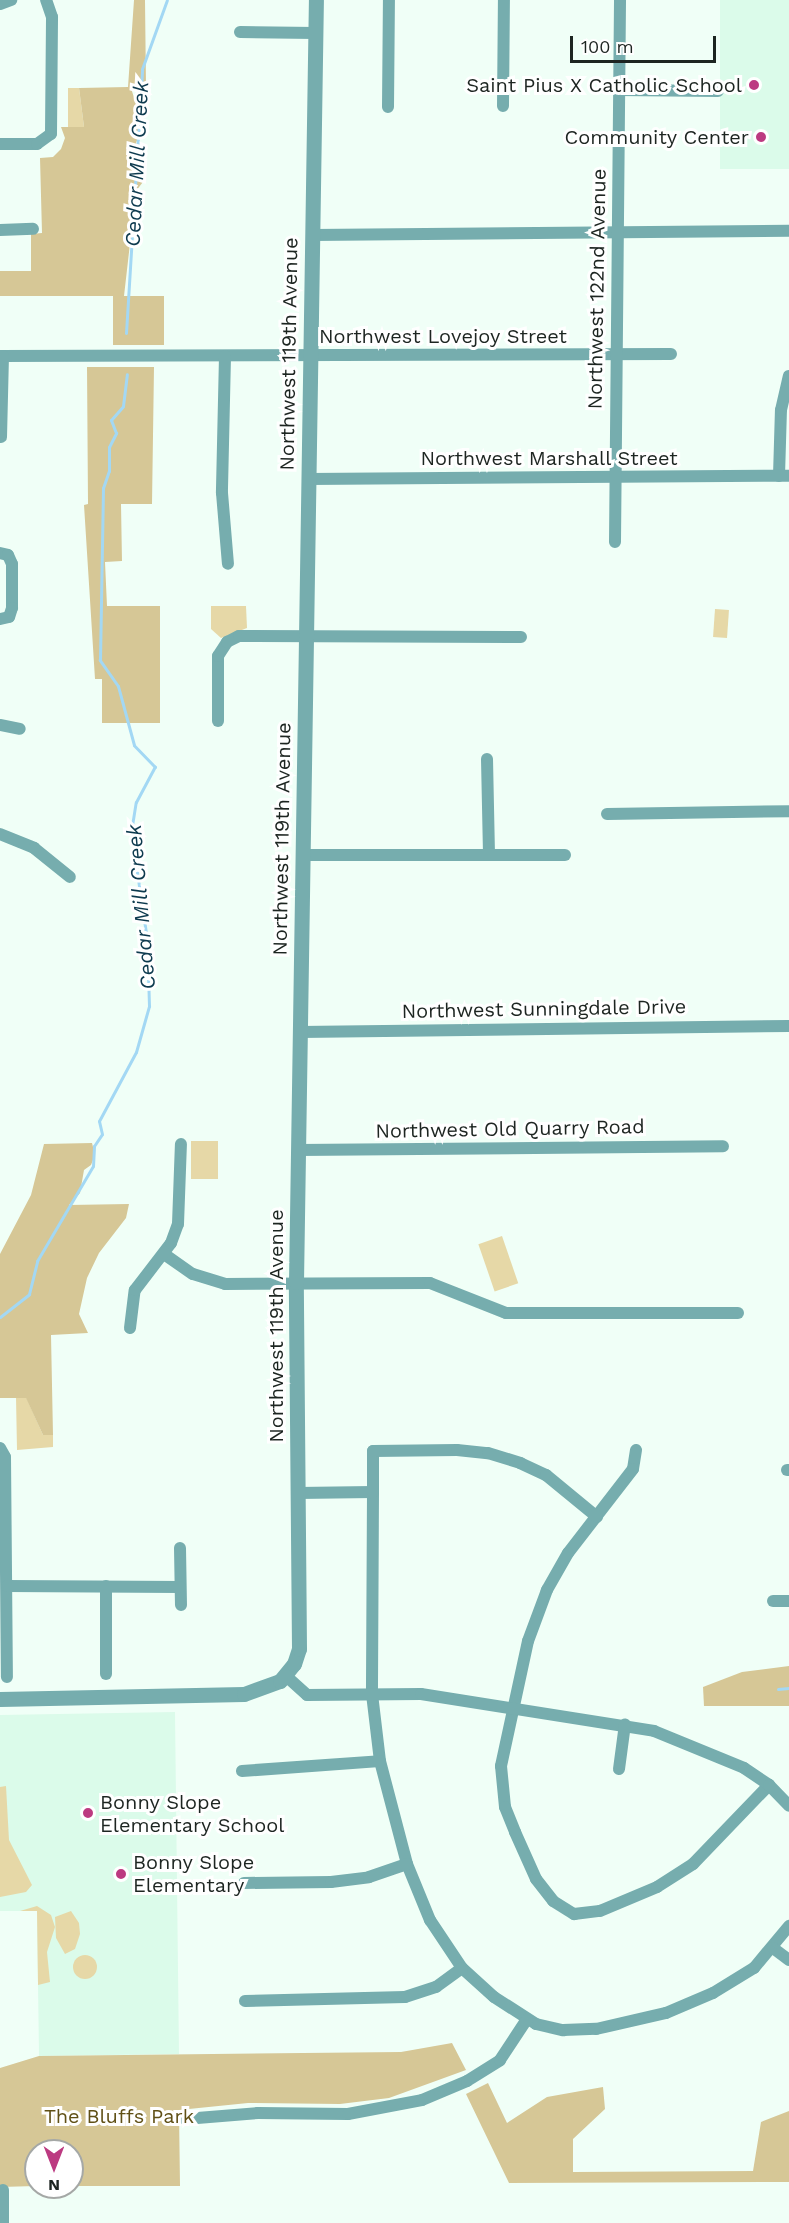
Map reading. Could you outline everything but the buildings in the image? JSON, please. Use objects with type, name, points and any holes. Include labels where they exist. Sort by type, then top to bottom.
[{"type":"street","points":[[0,4],[11,0]]},
{"type":"street","points":[[0,144],[38,144],[51,134],[52,16],[46,0]]},
{"type":"street","name":"Northwest 119th Avenue","points":[[286,1676],[294,1664],[300,1642],[296,1282],[316,0]]},
{"type":"street","points":[[388,107],[389,0]]},
{"type":"street","points":[[503,106],[504,0]]},
{"type":"street","name":"Northwest 122nd Avenue","points":[[615,542],[620,0]]},
{"type":"street","points":[[240,32],[315,33]]},
{"type":"street","points":[[619,90],[718,91]]},
{"type":"street","points":[[0,230],[33,229]]},
{"type":"street","points":[[312,235],[789,231]]},
{"type":"street","name":"Northwest Lovejoy Street","points":[[2,356],[310,357],[670,354]]},
{"type":"street","points":[[1,437],[2,356]]},
{"type":"street","points":[[225,356],[222,493],[228,564]]},
{"type":"street","points":[[784,476],[781,417],[789,376]]},
{"type":"street","name":"Northwest Marshall Street","points":[[308,479],[784,476]]},
{"type":"street","points":[[0,553],[8,555],[12,564],[12,613],[3,619]]},
{"type":"street","points":[[218,721],[218,656],[227,642],[245,635],[306,638],[521,637]]},
{"type":"street","points":[[0,725],[20,729]]},
{"type":"street","points":[[487,759],[489,855]]},
{"type":"street","points":[[607,814],[789,811]]},
{"type":"street","points":[[0,834],[34,848],[70,877]]},
{"type":"street","points":[[303,855],[565,855]]},
{"type":"street","name":"Northwest Sunningdale Drive","points":[[300,1032],[789,1026]]},
{"type":"street","points":[[130,1328],[135,1290],[164,1254],[176,1233],[180,1214],[181,1144]]},
{"type":"street","name":"Northwest Old Quarry Road","points":[[298,1150],[723,1146]]},
{"type":"street","points":[[164,1254],[192,1274],[217,1283],[430,1283],[506,1312],[738,1313]]},
{"type":"street","points":[[0,1448],[5,1456],[3,1542],[7,1586],[3,1639],[7,1677]]},
{"type":"street","points":[[636,1450],[633,1469],[568,1553],[547,1590],[528,1641],[511,1711],[501,1766],[505,1807],[536,1878],[552,1901],[574,1914],[614,1906],[677,1875],[693,1864],[769,1785]]},
{"type":"street","points":[[597,1517],[546,1475],[488,1453],[373,1451],[372,1694],[380,1761],[407,1864],[430,1920],[462,1968],[527,2019],[578,2031],[631,2023],[713,1993],[754,1968],[789,1926]]},
{"type":"street","points":[[298,1493],[373,1492]]},
{"type":"street","points":[[180,1548],[181,1605]]},
{"type":"street","points":[[7,1586],[180,1587]]},
{"type":"street","points":[[106,1586],[106,1674]]},
{"type":"street","points":[[773,1601],[789,1601]]},
{"type":"street","points":[[0,1699],[244,1694],[270,1687],[286,1676],[307,1695],[440,1696],[511,1711],[625,1724],[700,1747],[769,1785],[789,1806]]},
{"type":"street","points":[[619,1769],[625,1724]]},
{"type":"street","points":[[242,1772],[380,1761]]},
{"type":"street","points":[[244,1883],[331,1882],[369,1877],[407,1864]]},
{"type":"street","points":[[773,1948],[789,1960]]},
{"type":"street","points":[[245,2001],[405,1997],[436,1987],[462,1968]]},
{"type":"street","points":[[185,2119],[242,2114],[348,2114],[422,2100],[467,2081],[500,2060],[527,2019]]},
{"type":"street","points":[[3,2190],[3,2223]]},
{"type":"shaded area","name":"Saint Pius X Catholic School","points":[[720,0],[789,0],[789,169],[720,169]]},
{"type":"shaded area","points":[[68,88],[79,88],[84,127],[68,127]]},
{"type":"shaded area","points":[[211,606],[246,606],[247,628],[221,638],[211,629]]},
{"type":"shaded area","points":[[715,609],[729,610],[727,638],[713,637]]},
{"type":"shaded area","points":[[191,1141],[218,1141],[218,1179],[191,1179]]},
{"type":"shaded area","points":[[502,1236],[518,1283],[495,1291],[478,1244]]},
{"type":"shaded area","points":[[16,1397],[26,1397],[43,1435],[53,1435],[53,1447],[17,1450]]},
{"type":"shaded area","name":"Bonny Slope Elementary School","points":[[175,1712],[179,2054],[39,2056],[37,1911],[0,1911],[0,1715]]},
{"type":"shaded area","points":[[6,1786],[9,1840],[32,1885],[26,1892],[0,1897],[0,1787]]},
{"type":"shaded area","points":[[37,1906],[51,1915],[55,1927],[47,1952],[50,1982],[38,1985],[37,1911],[20,1911]]},
{"type":"shaded area","points":[[71,1911],[79,1923],[80,1934],[75,1949],[65,1954],[56,1938],[55,1917]]},
{"type":"shaded area","points":[[85,1955],[90,1956],[96,1962],[96,1972],[90,1978],[85,1979],[80,1978],[74,1972],[73,1967],[74,1962],[80,1956]]},
{"type":"green space","points":[[134,0],[145,0],[146,87],[131,88],[139,114],[140,133],[136,143],[142,151],[140,160],[146,178],[136,191],[124,296],[164,296],[164,345],[113,345],[113,296],[0,296],[0,271],[31,271],[31,234],[42,233],[40,158],[53,157],[61,149],[65,138],[61,127],[84,127],[79,88],[128,87]]},
{"type":"green space","points":[[87,367],[154,367],[152,504],[121,504],[122,561],[105,562],[107,606],[160,606],[160,723],[102,723],[102,679],[95,679],[84,505],[88,504]]},
{"type":"green space","points":[[92,1143],[95,1155],[91,1165],[84,1170],[80,1193],[69,1205],[129,1204],[126,1218],[99,1253],[87,1278],[79,1314],[88,1333],[51,1335],[53,1435],[43,1435],[26,1398],[0,1398],[0,1254],[31,1195],[44,1144]]},
{"type":"green space","points":[[789,1666],[789,1706],[704,1706],[703,1687],[742,1672]]},
{"type":"green space","name":"The Bluffs Park","points":[[452,2043],[466,2070],[389,2098],[340,2104],[248,2103],[179,2110],[180,2186],[84,2186],[84,2139],[24,2139],[24,2186],[0,2187],[0,2068],[39,2056],[401,2052]]},
{"type":"green space","points":[[488,2083],[507,2123],[547,2097],[603,2087],[605,2109],[573,2139],[573,2172],[753,2171],[761,2122],[789,2111],[789,2182],[509,2183],[466,2094]]},
{"type":"waterway","name":"Cedar Mill Creek","points":[[126,333],[142,69],[167,0]]},
{"type":"waterway","name":"Cedar Mill Creek","points":[[0,1317],[29,1294],[37,1261],[93,1166],[94,1146],[102,1134],[99,1121],[136,1052],[149,1006],[147,940],[131,832],[136,802],[155,767],[134,745],[118,686],[100,660],[103,488],[109,471],[109,447],[116,433],[111,420],[123,406],[127,374]]},
{"type":"waterway","points":[[778,1689],[789,1688]]},
{"type":"place","name":"Saint Pius X Catholic School","points":[[754,85]]},
{"type":"place","name":"Community Center","points":[[761,137]]},
{"type":"place","name":"Bonny Slope Elementary School","points":[[88,1813]]},
{"type":"place","name":"Bonny Slope Elementary","points":[[121,1874]]}]
